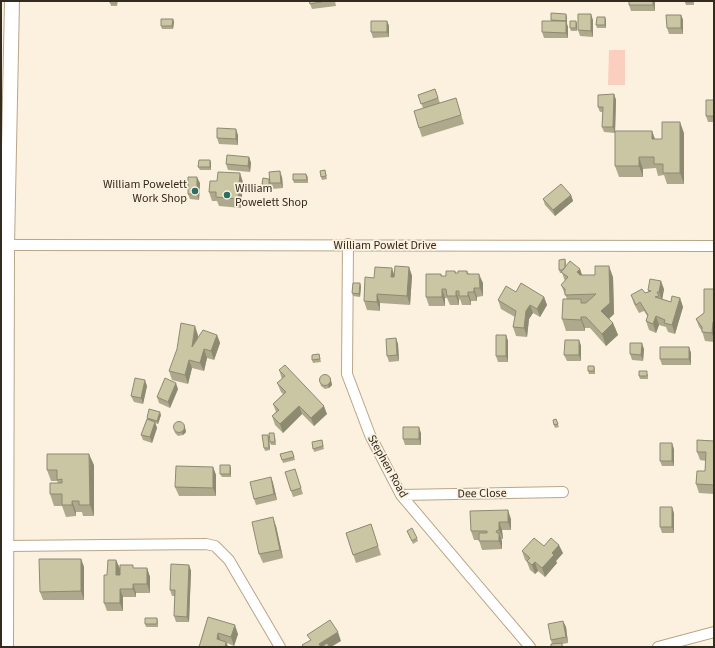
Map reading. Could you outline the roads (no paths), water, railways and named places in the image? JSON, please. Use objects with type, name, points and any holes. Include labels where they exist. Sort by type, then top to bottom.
[{"type":"main road","points":[[6,647],[7,245],[12,1]]},
{"type":"street","name":"William Powlet Drive","points":[[7,245],[348,244],[714,246]]},
{"type":"street","name":"Stephen Road","points":[[348,244],[347,374],[370,435],[401,494],[530,647]]},
{"type":"street","name":"Dee Close","points":[[401,494],[563,492]]},
{"type":"street","points":[[7,546],[206,544],[215,546],[229,560],[280,647]]},
{"type":"street","points":[[658,647],[714,632]]},
{"type":"place","name":"William Powelett Work Shop","points":[[195,191]]},
{"type":"place","name":"William Powelett Shop","points":[[227,195]]}]
